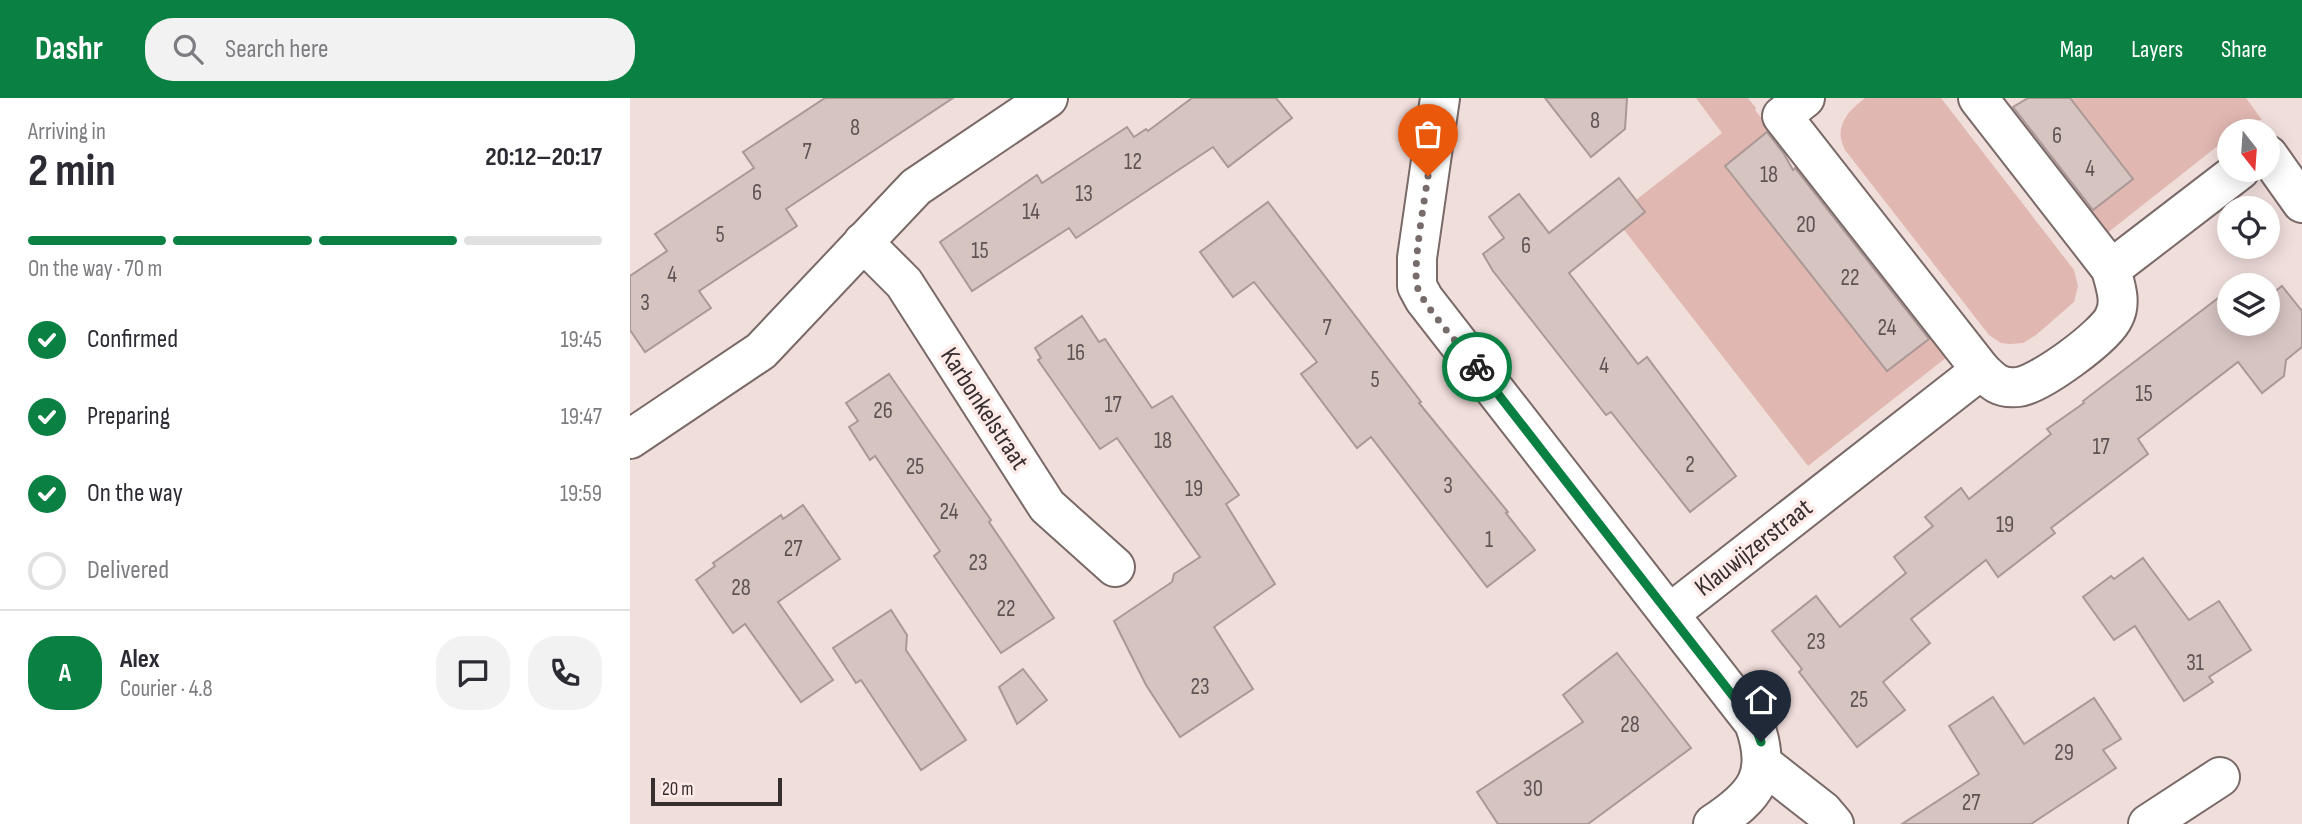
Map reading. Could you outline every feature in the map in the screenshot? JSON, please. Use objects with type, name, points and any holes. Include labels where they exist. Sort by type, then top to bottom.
[{"type":"street","points":[[630,439],[761,351],[916,187],[1048,98]]},
{"type":"street","points":[[1440,98],[1417,258],[1417,286],[1424,299],[1669,614]]},
{"type":"street","points":[[1805,98],[1782,116],[1981,370],[1997,385],[2020,387],[2053,371],[2104,332],[2115,316],[2118,298],[2111,269],[1978,98]]},
{"type":"street","points":[[2280,153],[2302,149]]},
{"type":"street","points":[[2280,172],[2302,204]]},
{"type":"street","points":[[2111,269],[2223,182]]},
{"type":"street","name":"Karbonkelstraat","points":[[863,242],[904,283],[1047,506],[1115,567]]},
{"type":"street","name":"Klauwijzerstraat","points":[[1763,764],[1761,742],[1754,723],[1669,614],[1981,370]]},
{"type":"street","points":[[1713,824],[1739,807],[1754,789],[1763,764],[1823,811],[1834,824]]},
{"type":"street","points":[[2148,824],[2220,777]]},
{"type":"shaded area","points":[[1696,98],[1748,98],[1756,108],[1771,130],[1725,166],[1887,371],[1931,336],[1947,357],[1808,466],[1614,217],[1722,133]]},
{"type":"shaded area","points":[[1865,98],[1941,98],[2074,270],[2078,286],[2074,302],[2036,335],[2023,343],[2010,344],[2001,343],[1989,335],[1845,150],[1841,127],[1848,115]]},
{"type":"shaded area","points":[[2070,98],[2246,98],[2261,119],[2217,119],[2217,146],[2106,234],[2089,213],[2133,178]]},
{"type":"building","points":[[825,98],[953,98],[786,209],[797,226],[699,291],[711,308],[645,352],[630,330],[630,276],[667,251],[655,234],[754,168],[743,152]]},
{"type":"building","points":[[1192,98],[1276,98],[1292,118],[1228,167],[1213,147],[1076,238],[1069,228],[972,291],[940,242],[1037,175],[1042,183],[1127,127],[1134,137],[1146,129],[1148,131]]},
{"type":"building","points":[[1545,98],[1627,98],[1625,129],[1591,157]]},
{"type":"building","points":[[2028,98],[2070,98],[2133,179],[2093,210],[2013,107]]},
{"type":"building","points":[[1767,132],[1793,170],[1795,168],[1929,339],[1887,371],[1725,166]]},
{"type":"building","points":[[1619,178],[1645,212],[1569,273],[1638,364],[1647,357],[1736,476],[1690,512],[1611,412],[1606,415],[1493,271],[1483,254],[1504,238],[1489,217],[1519,194],[1549,233]]},
{"type":"building","points":[[1268,202],[1421,402],[1419,403],[1508,512],[1506,513],[1535,550],[1487,587],[1371,437],[1357,448],[1301,374],[1317,362],[1254,282],[1233,297],[1200,252]]},
{"type":"building","points":[[2282,286],[2302,311],[2302,347],[2286,360],[2284,376],[2262,393],[2238,362],[2138,439],[2148,454],[2051,528],[2055,533],[1998,577],[1986,560],[1911,619],[1930,643],[1883,682],[1905,710],[1857,747],[1799,672],[1802,669],[1772,631],[1816,596],[1840,627],[1906,573],[1894,557],[1933,526],[1925,517],[1961,488],[1969,499],[2051,434],[2047,429],[2217,299],[2217,336],[2280,336]]},
{"type":"building","points":[[1082,316],[1099,342],[1105,339],[1152,408],[1172,396],[1239,495],[1226,504],[1275,584],[1214,627],[1253,689],[1180,737],[1146,685],[1114,621],[1172,582],[1174,574],[1200,557],[1117,438],[1100,449],[1038,360],[1041,358],[1035,348]]},
{"type":"building","points":[[889,374],[991,520],[989,522],[1054,618],[1001,653],[934,556],[940,551],[875,456],[870,460],[849,427],[858,421],[846,403]]},
{"type":"building","points":[[803,505],[840,559],[778,602],[833,680],[801,702],[745,624],[733,633],[696,580],[715,566],[713,563],[781,515],[783,519]]},
{"type":"building","points":[[2143,558],[2189,620],[2219,601],[2251,650],[2209,677],[2213,682],[2184,701],[2135,626],[2114,640],[2083,597],[2111,576],[2114,579]]},
{"type":"building","points":[[891,610],[907,635],[906,650],[966,740],[921,770],[861,680],[856,683],[833,648]]},
{"type":"building","points":[[1617,653],[1691,748],[1588,824],[1498,824],[1477,792],[1583,722],[1563,695]]},
{"type":"building","points":[[1023,669],[1047,700],[1017,724],[999,687]]},
{"type":"building","points":[[1993,697],[2024,744],[2094,698],[2121,739],[2103,750],[2116,768],[2031,824],[1902,824],[1979,774],[1949,726]]},
{"type":"way so far","points":[[1428,176],[1417,258],[1417,286],[1424,299],[1477,367]]},
{"type":"route","points":[[1477,367],[1754,723],[1761,742]]}]
